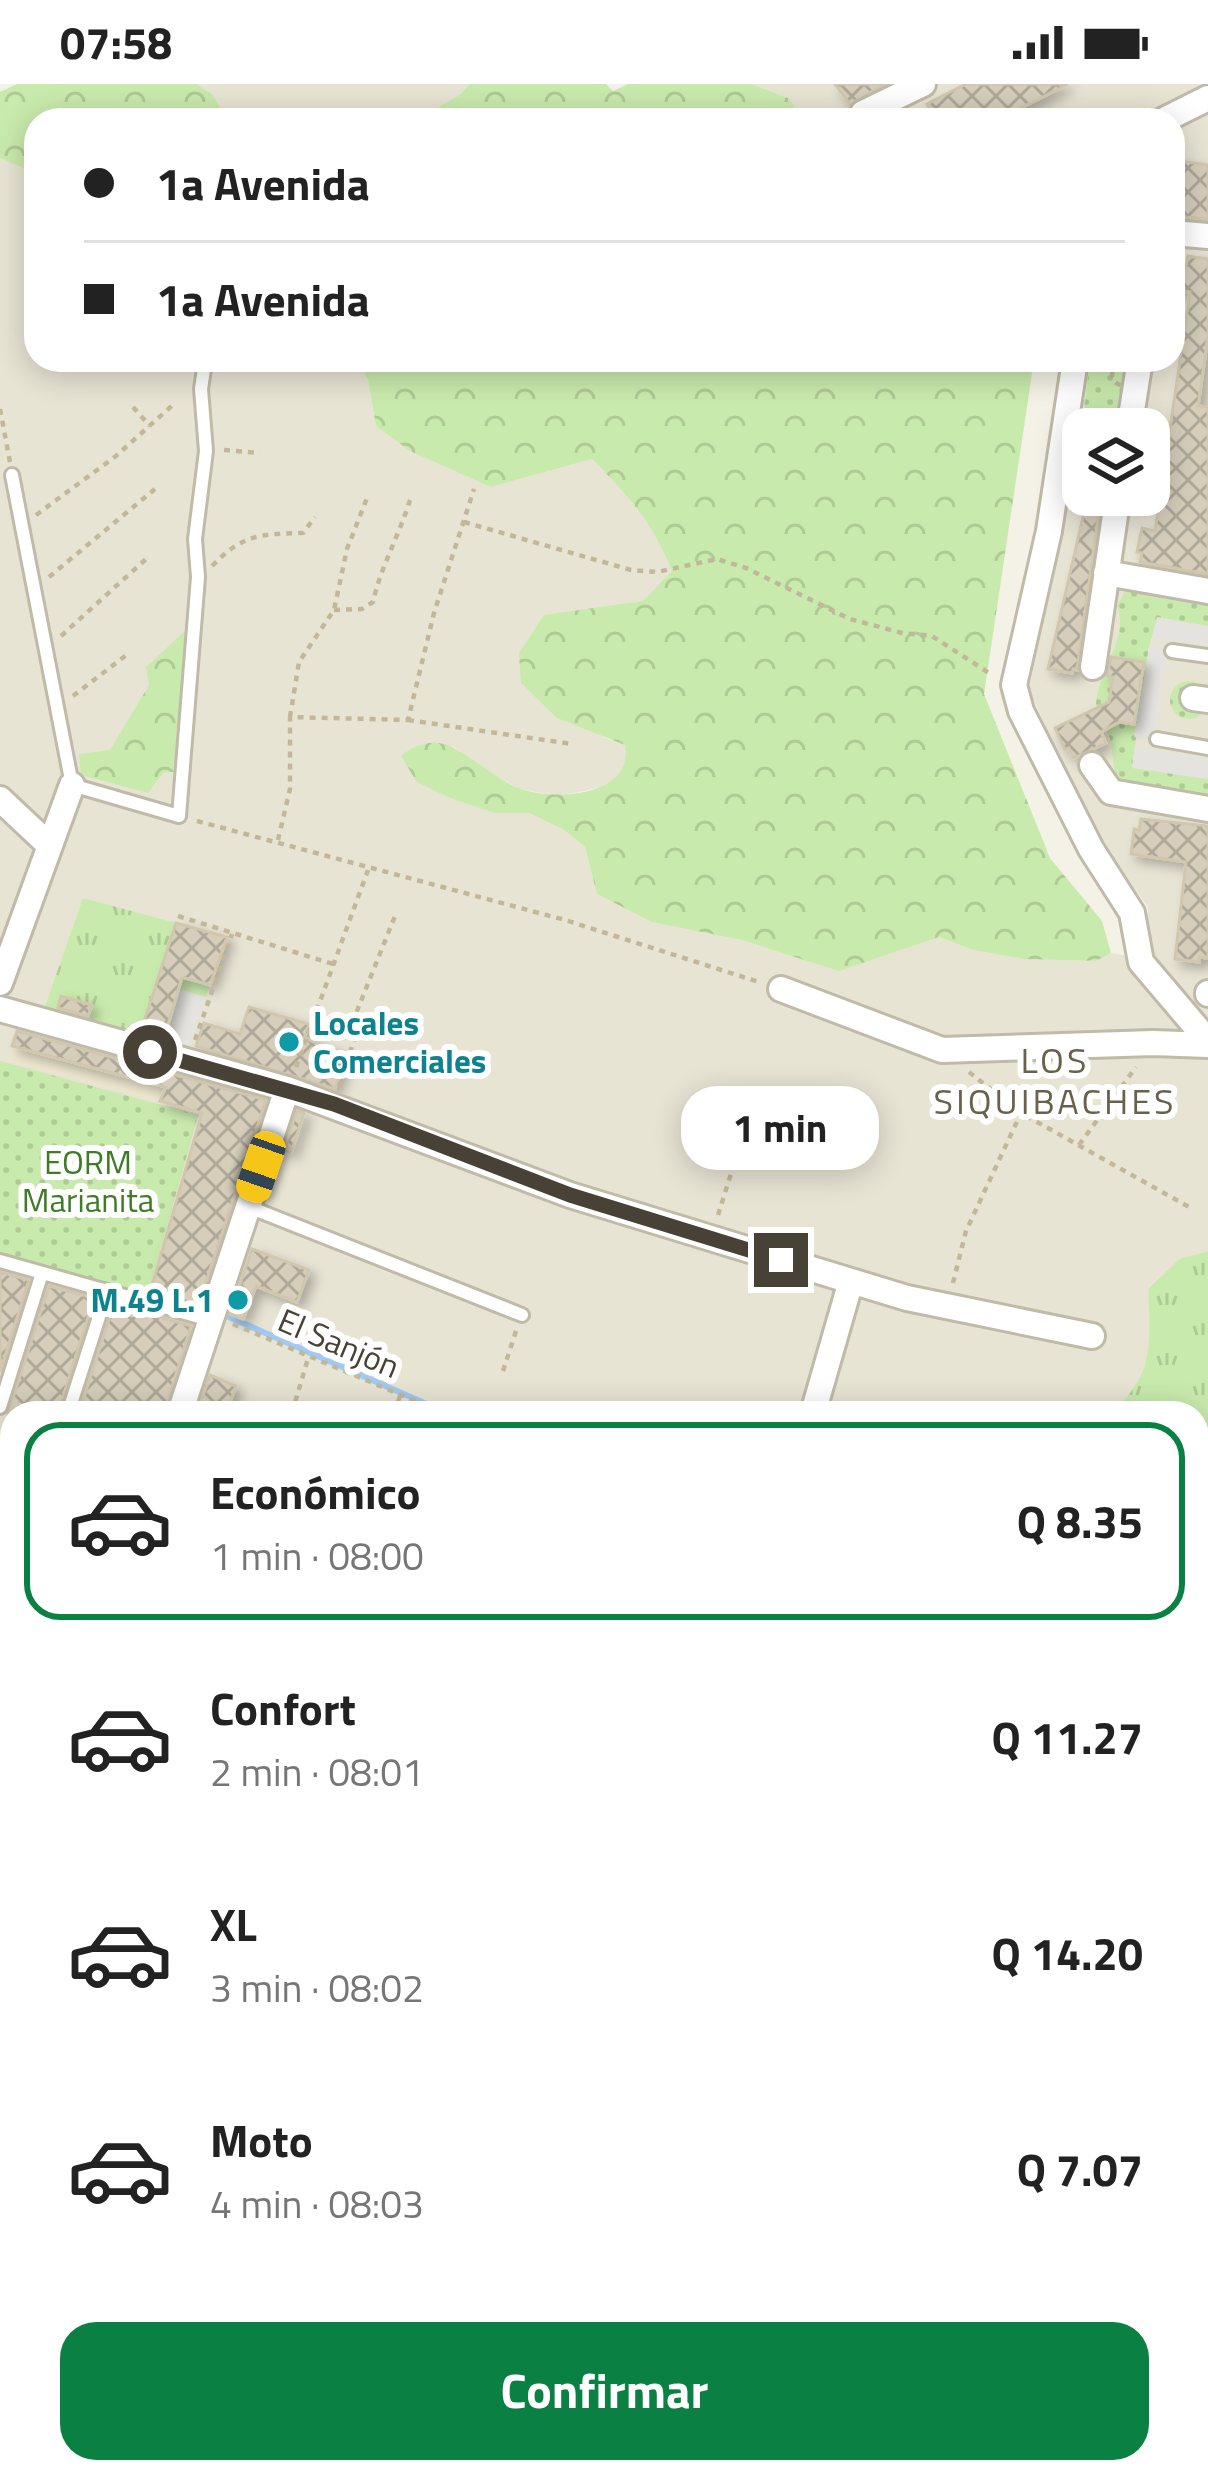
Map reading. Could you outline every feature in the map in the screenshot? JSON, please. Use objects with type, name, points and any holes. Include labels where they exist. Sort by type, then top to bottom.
[{"type":"street","points":[[872,108],[915,85]]},
{"type":"street","points":[[1073,372],[1049,531],[1014,686],[1021,711],[1091,849],[1132,913],[1141,962],[1208,1043]]},
{"type":"street","points":[[1132,408],[1138,372]]},
{"type":"street","points":[[1093,667],[1115,516]]},
{"type":"street","points":[[1106,573],[1208,591]]},
{"type":"street","points":[[1092,765],[1105,788],[1118,795],[1208,809]]},
{"type":"street","points":[[0,983],[72,785]]},
{"type":"street","points":[[0,799],[50,846]]},
{"type":"street","points":[[781,989],[942,1050],[1208,1043]]},
{"type":"street","points":[[0,1009],[334,1104],[570,1195],[851,1282],[1092,1336]]},
{"type":"street","points":[[184,1401],[287,1089]]},
{"type":"street","points":[[816,1401],[851,1282]]},
{"type":"lane","points":[[12,476],[72,785],[179,816],[198,577],[195,538],[206,451],[204,372]]},
{"type":"lane","points":[[1172,651],[1208,656]]},
{"type":"lane","points":[[1157,739],[1208,748]]},
{"type":"lane","points":[[248,1206],[521,1315]]},
{"type":"lane","points":[[0,1261],[107,1292],[215,1312]]},
{"type":"lane","points":[[2,1401],[42,1273]]},
{"type":"lane","points":[[72,1401],[107,1292]]},
{"type":"path","points":[[22,525],[175,403]]},
{"type":"path","points":[[133,407],[150,426]]},
{"type":"path","points":[[0,409],[12,476]]},
{"type":"path","points":[[206,451],[260,453]]},
{"type":"path","points":[[35,588],[155,489]]},
{"type":"path","points":[[408,720],[434,613],[474,489]]},
{"type":"path","points":[[278,840],[290,788],[290,717],[298,662],[334,610],[347,549],[368,498]]},
{"type":"path","points":[[334,610],[362,609],[373,602],[377,578],[392,556],[410,500]]},
{"type":"path","points":[[198,577],[237,542],[303,533],[315,517]]},
{"type":"path","points":[[464,522],[632,570],[657,572],[717,559],[746,568],[850,619],[932,636],[1014,686]]},
{"type":"path","points":[[48,647],[146,559]]},
{"type":"path","points":[[58,706],[129,653]]},
{"type":"path","points":[[290,717],[408,720],[572,744]]},
{"type":"path","points":[[179,816],[565,920],[781,989]]},
{"type":"path","points":[[287,1089],[368,870]]},
{"type":"path","points":[[178,916],[334,965]]},
{"type":"path","points":[[334,1104],[356,1034],[349,1031],[395,916]]},
{"type":"path","points":[[188,1062],[232,934]]},
{"type":"path","points":[[1079,1144],[1153,1043]]},
{"type":"path","points":[[942,1050],[1021,1114],[1189,1207]]},
{"type":"path","points":[[947,1306],[966,1232],[1021,1114]]},
{"type":"path","points":[[711,1238],[747,1123],[815,1145]]},
{"type":"path","name":"El Sanjón","points":[[215,1312],[414,1401]]},
{"type":"path","points":[[503,1370],[521,1315]]},
{"type":"path","points":[[296,1401],[309,1355]]},
{"type":"path","points":[[398,1401],[400,1395]]},
{"type":"shaded area","points":[[197,84],[469,84],[436,108],[221,108],[212,94]]},
{"type":"shaded area","points":[[752,84],[1208,84],[1208,1251],[1179,1259],[1148,1289],[1152,1346],[1133,1394],[1125,1401],[0,1401],[0,158],[24,169],[24,372],[363,372],[376,426],[491,487],[592,459],[630,497],[656,532],[673,572],[643,601],[602,737],[625,745],[628,759],[619,776],[603,787],[558,796],[520,789],[471,762],[452,745],[495,813],[529,813],[564,830],[585,847],[597,894],[652,921],[742,940],[838,970],[939,937],[973,950],[1024,959],[1096,961],[1111,953],[1148,959],[1148,907],[1091,831],[1029,689],[1065,516],[1170,516],[1170,408],[1084,408],[1088,372],[1185,372],[1185,108],[795,108],[790,99]]},
{"type":"shaded area","points":[[1157,617],[1208,626],[1208,645],[1153,638]]},
{"type":"shaded area","points":[[1149,647],[1168,650],[1154,740],[1134,737]]},
{"type":"shaded area","points":[[1135,747],[1208,760],[1208,779],[1132,768]]},
{"type":"shaded area","points":[[178,989],[206,997],[186,1054],[161,1048]]},
{"type":"shaded area","name":"EORM Marianita","points":[[20,1020],[274,1088],[203,1305],[151,1291],[201,1113],[7,1061]]},
{"type":"green space","points":[[17,84],[197,84],[212,94],[221,108],[24,108],[24,169],[0,158],[0,92]]},
{"type":"green space","points":[[469,84],[606,84],[613,91],[628,84],[752,84],[790,99],[795,108],[436,108]]},
{"type":"green space","points":[[363,372],[1032,372],[984,694],[1050,858],[1102,921],[1111,953],[1096,961],[1024,959],[973,950],[939,937],[839,971],[742,940],[652,922],[597,894],[585,847],[564,830],[529,813],[495,813],[417,782],[401,756],[432,743],[450,746],[531,792],[587,792],[617,776],[625,745],[557,718],[521,683],[519,653],[544,615],[643,601],[672,571],[639,511],[592,459],[491,487],[410,451],[376,426]]},
{"type":"green space","points":[[1088,372],[1137,372],[1132,408],[1084,408]]},
{"type":"green space","points":[[1126,589],[1208,602],[1208,626],[1157,618],[1132,767],[1208,779],[1208,799],[1120,784],[1117,778],[1110,739],[1096,704],[1117,642],[1117,606]]},
{"type":"green space","points":[[188,628],[176,772],[164,772],[148,793],[81,775],[79,754],[110,750],[149,685],[146,667]]},
{"type":"green space","points":[[1189,681],[1202,687],[1208,700],[1202,713],[1189,719],[1176,713],[1170,700],[1176,687]]},
{"type":"green space","points":[[83,898],[176,923],[161,972],[210,985],[206,997],[156,983],[138,1041],[85,1027],[91,1005],[62,996],[55,1018],[42,1015]]},
{"type":"green space","name":"EORM Marianita","points":[[0,1061],[198,1115],[148,1294],[0,1253]]},
{"type":"green space","points":[[1208,1251],[1208,1401],[1123,1401],[1147,1357],[1148,1289],[1179,1259]]},
{"type":"building","points":[[835,84],[885,84],[850,104]]},
{"type":"building","points":[[966,84],[1068,84],[1021,108],[929,108],[927,104]]},
{"type":"building","points":[[1185,162],[1208,165],[1208,219],[1185,217]]},
{"type":"building","points":[[1188,256],[1208,259],[1208,336],[1198,406],[1208,407],[1208,574],[1140,562],[1142,553],[1137,552],[1142,528],[1155,531],[1157,516],[1170,516],[1170,429],[1178,372],[1185,372],[1190,292],[1185,291]]},
{"type":"building","points":[[1083,516],[1098,516],[1077,670],[1048,669]]},
{"type":"building","points":[[1111,657],[1144,662],[1134,724],[1119,722],[1101,732],[1106,743],[1074,758],[1055,728],[1109,702]]},
{"type":"building","points":[[1141,819],[1208,826],[1208,958],[1199,957],[1199,962],[1175,959],[1186,862],[1131,854],[1134,829],[1139,830]]},
{"type":"building","points":[[176,923],[227,937],[210,985],[182,977],[164,1038],[141,1031]]},
{"type":"building","points":[[61,996],[92,1005],[88,1016],[58,1008]]},
{"type":"building","points":[[249,1007],[309,1024],[304,1038],[347,1054],[335,1089],[196,1046],[204,1023],[240,1034]]},
{"type":"building","name":"EORM Marianita","points":[[17,1031],[266,1100],[198,1306],[150,1292],[202,1113],[160,1101],[166,1087],[12,1046]]},
{"type":"building","points":[[297,1110],[304,1113],[291,1153],[284,1150]]},
{"type":"building","points":[[252,1249],[309,1270],[297,1302],[256,1286],[243,1319],[230,1314]]},
{"type":"building","points":[[0,1272],[29,1280],[0,1372]]},
{"type":"building","points":[[49,1286],[94,1298],[62,1401],[12,1401]]},
{"type":"building","points":[[114,1304],[191,1326],[168,1401],[83,1401]]},
{"type":"building","points":[[210,1375],[236,1386],[230,1401],[201,1401]]},
{"type":"waterway","points":[[150,1299],[158,1296],[207,1310]]},
{"type":"waterway","points":[[220,1313],[420,1401]]},
{"type":"place","name":"Locales Comerciales","points":[[289,1042]]},
{"type":"place","name":"M.49 L.1","points":[[238,1300]]},
{"type":"district","name":"LOS SIQUIBACHES","points":[[1055,1080]]},
{"type":"route","points":[[150,1052],[334,1104],[570,1195],[781,1260]]}]
